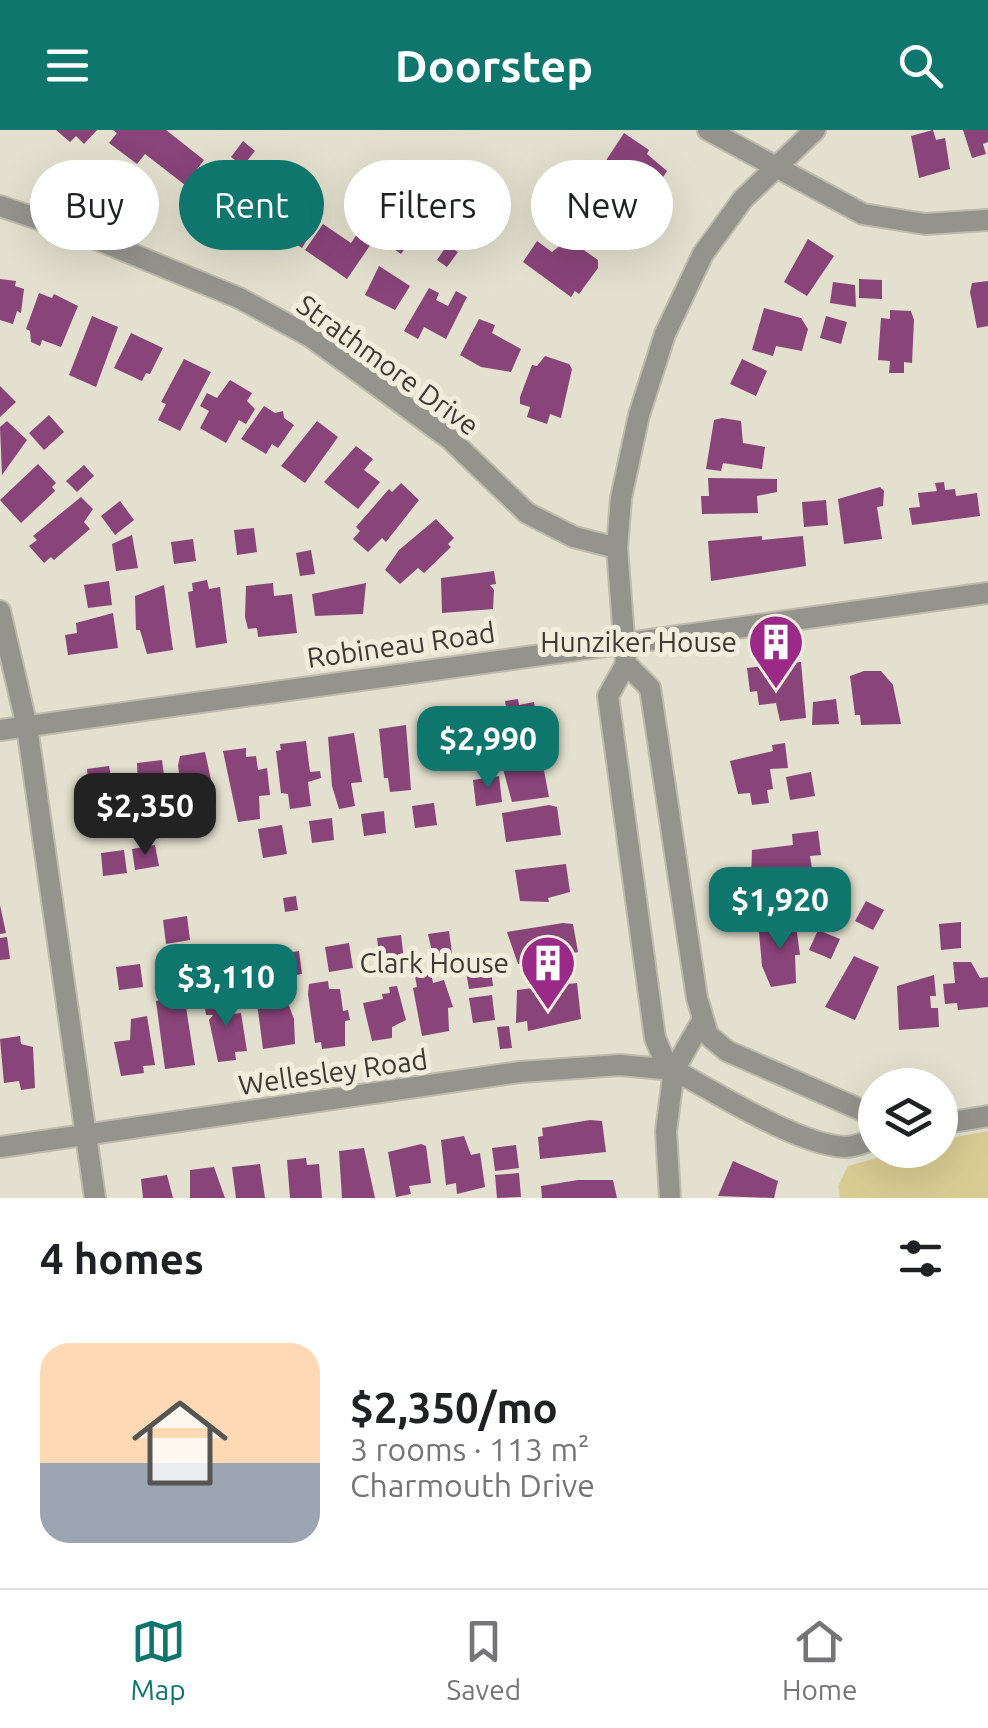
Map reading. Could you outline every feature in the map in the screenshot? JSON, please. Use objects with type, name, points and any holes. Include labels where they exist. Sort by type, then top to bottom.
[{"type":"street","points":[[708,130],[863,214],[925,224],[988,220]]},
{"type":"street","points":[[815,130],[774,164],[703,254],[665,334],[639,415],[621,498],[617,548],[626,664],[608,696],[656,1038],[663,1058],[674,1070],[764,1118],[830,1146],[858,1145]]},
{"type":"street","name":"Strathmore Drive","points":[[0,206],[91,237],[238,298],[311,337],[450,439],[527,513],[574,537],[617,548]]},
{"type":"street","name":"Robineau Road","points":[[0,730],[624,640],[988,593]]},
{"type":"street","points":[[0,612],[27,726],[95,1198]]},
{"type":"street","points":[[626,664],[650,688],[702,1022],[708,1035],[727,1051],[858,1109]]},
{"type":"street","points":[[670,1198],[666,1131],[674,1070],[702,1022]]},
{"type":"street","name":"Wellesley Road","points":[[0,1147],[520,1072],[620,1065],[674,1070]]},
{"type":"street","points":[[958,1121],[988,1116]]},
{"type":"shaded area","points":[[988,1131],[988,1198],[840,1198],[838,1186],[848,1166],[858,1163],[858,1168],[958,1168],[958,1137]]},
{"type":"building","points":[[56,130],[97,130],[84,144],[76,136],[70,142]]},
{"type":"building","points":[[113,130],[166,130],[204,160],[179,160],[179,180],[159,165],[159,160],[145,154],[140,160],[132,160],[109,143],[117,133]]},
{"type":"building","points":[[933,130],[936,140],[945,138],[950,169],[919,178],[911,136]]},
{"type":"building","points":[[963,130],[988,130],[988,142],[983,144],[986,154],[972,158]]},
{"type":"building","points":[[624,133],[649,150],[647,154],[654,160],[606,160]]},
{"type":"building","points":[[243,141],[255,151],[248,160],[231,157]]},
{"type":"building","points":[[324,225],[344,238],[344,250],[367,250],[347,279],[305,250],[324,250]]},
{"type":"building","points":[[808,239],[834,256],[807,296],[784,282]]},
{"type":"building","points":[[444,250],[458,252],[447,267],[437,260]]},
{"type":"building","points":[[531,250],[584,250],[598,260],[598,268],[579,294],[575,291],[571,297],[523,262]]},
{"type":"building","points":[[379,266],[410,286],[395,310],[365,295]]},
{"type":"building","points":[[0,279],[16,281],[15,286],[24,289],[21,313],[17,311],[13,324],[0,320]]},
{"type":"building","points":[[859,279],[882,280],[882,299],[859,298]]},
{"type":"building","points":[[988,281],[988,326],[977,328],[972,283]]},
{"type":"building","points":[[833,282],[855,285],[856,307],[830,303]]},
{"type":"building","points":[[429,288],[439,293],[436,300],[448,306],[456,291],[467,297],[446,339],[424,327],[418,339],[404,331]]},
{"type":"building","points":[[39,293],[52,298],[54,294],[78,306],[61,347],[42,340],[40,346],[31,342],[30,331],[26,329]]},
{"type":"building","points":[[764,308],[801,318],[808,329],[802,351],[776,346],[773,356],[752,350]]},
{"type":"building","points":[[890,310],[911,311],[914,320],[912,363],[904,362],[904,373],[889,373],[890,361],[878,360],[881,318],[890,319]]},
{"type":"building","points":[[92,316],[118,327],[96,387],[69,375]]},
{"type":"building","points":[[826,316],[847,322],[841,344],[820,338]]},
{"type":"building","points":[[479,319],[495,325],[492,333],[521,349],[511,372],[481,367],[460,355]]},
{"type":"building","points":[[131,333],[163,348],[142,381],[114,368]]},
{"type":"building","points":[[545,356],[569,364],[572,369],[561,418],[550,414],[547,424],[527,417],[530,407],[520,404],[532,365],[537,366]]},
{"type":"building","points":[[184,359],[211,372],[180,431],[158,420],[166,404],[161,402]]},
{"type":"building","points":[[742,359],[767,371],[756,396],[730,384]]},
{"type":"building","points":[[230,380],[252,393],[247,401],[255,409],[246,424],[239,420],[226,443],[200,428],[209,411],[200,406],[207,393],[217,398]]},
{"type":"building","points":[[0,386],[16,402],[0,417]]},
{"type":"building","points":[[264,406],[275,413],[283,411],[284,418],[294,425],[278,448],[272,444],[266,454],[241,439]]},
{"type":"building","points":[[49,415],[64,432],[44,450],[29,433]]},
{"type":"building","points":[[714,420],[741,421],[743,443],[765,447],[762,469],[723,463],[721,471],[706,469]]},
{"type":"building","points":[[7,421],[27,440],[2,475],[0,427]]},
{"type":"building","points":[[317,421],[338,437],[305,483],[281,466]]},
{"type":"building","points":[[356,446],[373,459],[364,470],[380,482],[358,509],[324,482]]},
{"type":"building","points":[[38,464],[56,483],[52,487],[55,491],[21,523],[0,500]]},
{"type":"building","points":[[84,465],[94,476],[77,492],[66,481]]},
{"type":"building","points":[[708,478],[777,479],[777,492],[757,496],[758,513],[702,514],[701,496],[709,496]]},
{"type":"building","points":[[944,482],[945,490],[955,489],[956,496],[977,493],[980,516],[912,525],[909,508],[920,507],[918,493],[937,491],[935,483]]},
{"type":"building","points":[[401,483],[419,500],[386,542],[382,538],[368,552],[353,539],[360,531],[356,527],[389,489],[392,492]]},
{"type":"building","points":[[880,487],[884,491],[883,506],[877,507],[882,539],[844,544],[838,499]]},
{"type":"building","points":[[81,497],[93,509],[84,522],[90,529],[54,560],[51,557],[44,563],[29,546],[37,540],[33,536]]},
{"type":"building","points":[[826,500],[828,525],[804,527],[802,502]]},
{"type":"building","points":[[120,501],[134,520],[115,535],[101,516]]},
{"type":"building","points":[[436,519],[454,538],[448,544],[451,547],[424,573],[418,568],[400,584],[385,570],[399,550]]},
{"type":"building","points":[[254,528],[257,552],[237,555],[234,530]]},
{"type":"building","points":[[132,535],[138,568],[116,571],[112,544]]},
{"type":"building","points":[[762,536],[762,540],[803,536],[806,566],[711,581],[708,541]]},
{"type":"building","points":[[193,539],[196,561],[174,564],[171,542]]},
{"type":"building","points":[[311,550],[315,574],[300,576],[296,553]]},
{"type":"building","points":[[494,571],[496,584],[490,585],[494,590],[493,609],[442,613],[441,578]]},
{"type":"building","points":[[207,580],[209,589],[220,587],[227,643],[196,648],[188,592],[193,591],[192,583]]},
{"type":"building","points":[[109,581],[112,605],[88,608],[84,585]]},
{"type":"building","points":[[273,583],[274,596],[292,594],[297,633],[258,637],[257,628],[248,629],[245,617],[246,586]]},
{"type":"building","points":[[366,583],[363,614],[315,616],[312,594]]},
{"type":"building","points":[[164,585],[173,650],[147,654],[140,630],[136,630],[135,596]]},
{"type":"building","points":[[113,613],[118,648],[68,655],[65,635],[77,633],[76,623]]},
{"type":"building","name":"Hunziker House","points":[[801,662],[806,718],[780,721],[776,703],[759,705],[757,691],[750,692],[747,668]]},
{"type":"building","points":[[881,671],[893,685],[901,724],[861,725],[860,715],[855,715],[850,676]]},
{"type":"building","points":[[518,699],[519,705],[534,702],[539,736],[495,743],[493,735],[474,735],[471,713],[506,707],[505,701]]},
{"type":"building","points":[[836,699],[839,724],[812,725],[813,702]]},
{"type":"building","points":[[406,725],[411,790],[390,792],[388,778],[384,778],[379,729]]},
{"type":"building","points":[[354,733],[362,782],[351,783],[355,806],[339,809],[332,786],[328,737]]},
{"type":"building","points":[[306,741],[310,772],[320,771],[321,778],[308,782],[311,806],[290,809],[288,794],[281,793],[276,751],[281,750],[280,744]]},
{"type":"building","points":[[785,743],[788,768],[770,769],[773,789],[767,790],[769,803],[752,805],[750,793],[738,794],[730,761],[773,751],[772,745]]},
{"type":"building","points":[[246,748],[246,757],[256,756],[258,770],[267,768],[270,795],[259,796],[260,819],[238,822],[223,751]]},
{"type":"building","points":[[546,749],[549,765],[543,765],[549,797],[512,802],[500,758]]},
{"type":"building","points":[[205,752],[216,803],[207,804],[208,812],[193,814],[192,806],[184,807],[178,766],[180,756]]},
{"type":"building","points":[[162,760],[172,836],[155,839],[149,813],[141,814],[133,788],[138,788],[137,763]]},
{"type":"building","points":[[109,766],[120,821],[90,824],[84,781],[88,780],[87,769]]},
{"type":"building","points":[[811,772],[815,796],[790,800],[786,777]]},
{"type":"building","points":[[499,776],[502,802],[476,806],[473,780]]},
{"type":"building","points":[[434,803],[437,825],[415,828],[412,806]]},
{"type":"building","points":[[557,807],[561,835],[506,842],[502,813]]},
{"type":"building","points":[[384,811],[386,833],[364,836],[361,814]]},
{"type":"building","points":[[332,818],[334,840],[312,843],[309,821]]},
{"type":"building","points":[[282,825],[287,854],[263,858],[258,829]]},
{"type":"building","points":[[818,831],[821,855],[810,856],[813,875],[756,885],[756,879],[751,880],[752,850],[793,845],[792,834]]},
{"type":"building","points":[[155,845],[159,866],[135,870],[132,849]]},
{"type":"building","points":[[124,850],[127,873],[103,876],[101,853]]},
{"type":"building","points":[[566,864],[570,892],[548,898],[549,902],[520,901],[515,870]]},
{"type":"building","points":[[296,896],[298,910],[285,912],[283,898]]},
{"type":"building","points":[[866,901],[884,910],[873,930],[855,921]]},
{"type":"building","points":[[0,905],[6,933],[0,934]]},
{"type":"building","points":[[187,916],[190,940],[166,944],[163,920]]},
{"type":"building","points":[[795,918],[800,955],[795,955],[796,983],[771,987],[762,966],[759,932],[767,931],[766,923]]},
{"type":"building","points":[[961,922],[961,948],[941,950],[939,924]]},
{"type":"building","points":[[573,924],[578,952],[518,964],[507,932]]},
{"type":"building","points":[[818,930],[840,939],[831,959],[809,950]]},
{"type":"building","points":[[449,931],[452,953],[433,956],[428,934]]},
{"type":"building","points":[[401,935],[404,960],[380,963],[377,938]]},
{"type":"building","points":[[7,937],[10,959],[0,960],[0,938]]},
{"type":"building","points":[[349,943],[353,968],[329,972],[325,947]]},
{"type":"building","points":[[299,951],[302,974],[278,978],[274,955]]},
{"type":"building","points":[[247,953],[251,977],[225,980],[222,956]]},
{"type":"building","points":[[854,956],[879,967],[855,1020],[825,1007]]},
{"type":"building","points":[[953,962],[971,962],[980,978],[988,977],[988,1007],[958,1010],[957,1003],[945,1004],[943,984],[955,983]]},
{"type":"building","points":[[490,963],[493,986],[469,989],[465,966]]},
{"type":"building","points":[[140,964],[143,987],[119,990],[116,967]]},
{"type":"building","points":[[431,973],[433,983],[444,980],[453,1007],[448,1008],[449,1031],[422,1036],[413,988],[417,987],[415,976]]},
{"type":"building","points":[[934,975],[936,996],[930,996],[931,1008],[938,1008],[939,1027],[899,1030],[897,986]]},
{"type":"building","points":[[328,981],[329,989],[340,989],[343,1011],[348,1010],[350,1020],[345,1021],[345,1046],[322,1049],[321,1042],[315,1043],[308,994],[309,984]]},
{"type":"building","name":"Clark House","points":[[577,983],[581,1019],[528,1031],[527,1021],[516,1023],[517,990]]},
{"type":"building","points":[[397,986],[406,1020],[392,1027],[392,1038],[372,1041],[363,1003],[383,999],[382,994],[390,993],[389,987]]},
{"type":"building","points":[[282,987],[294,1019],[295,1044],[263,1049],[257,1003],[265,1001],[264,989]]},
{"type":"building","points":[[184,994],[195,1065],[165,1069],[156,1001]]},
{"type":"building","points":[[492,995],[495,1020],[473,1023],[469,998]]},
{"type":"building","points":[[230,997],[232,1014],[241,1013],[247,1051],[235,1052],[236,1060],[218,1062],[209,1020],[213,1015],[206,1015],[204,1000]]},
{"type":"building","points":[[147,1016],[155,1065],[143,1066],[144,1073],[121,1076],[114,1042],[130,1040],[131,1019]]},
{"type":"building","points":[[509,1026],[512,1048],[500,1049],[497,1027]]},
{"type":"building","points":[[20,1036],[21,1044],[33,1047],[35,1088],[21,1090],[19,1081],[4,1083],[0,1039]]},
{"type":"building","points":[[602,1121],[606,1152],[540,1159],[538,1137],[543,1136],[542,1128]]},
{"type":"building","points":[[464,1136],[471,1155],[480,1153],[485,1187],[457,1194],[456,1183],[446,1185],[441,1140]]},
{"type":"building","points":[[516,1145],[519,1168],[495,1171],[492,1148]]},
{"type":"building","points":[[426,1146],[431,1183],[409,1186],[411,1194],[396,1197],[388,1152]]},
{"type":"building","points":[[364,1148],[375,1198],[342,1198],[339,1151]]},
{"type":"building","points":[[306,1158],[307,1165],[319,1164],[322,1198],[290,1198],[287,1160]]},
{"type":"building","points":[[733,1161],[778,1181],[774,1198],[718,1196]]},
{"type":"building","points":[[260,1164],[265,1198],[236,1198],[232,1167]]},
{"type":"building","points":[[214,1167],[225,1198],[190,1198],[190,1170]]},
{"type":"building","points":[[519,1173],[521,1197],[497,1198],[495,1175]]},
{"type":"building","points":[[167,1175],[173,1198],[143,1198],[141,1179]]},
{"type":"building","points":[[613,1180],[617,1198],[542,1198],[541,1186]]},
{"type":"place","name":"Hunziker House","points":[[776,691]]},
{"type":"place","name":"Clark House","points":[[548,1012]]}]
